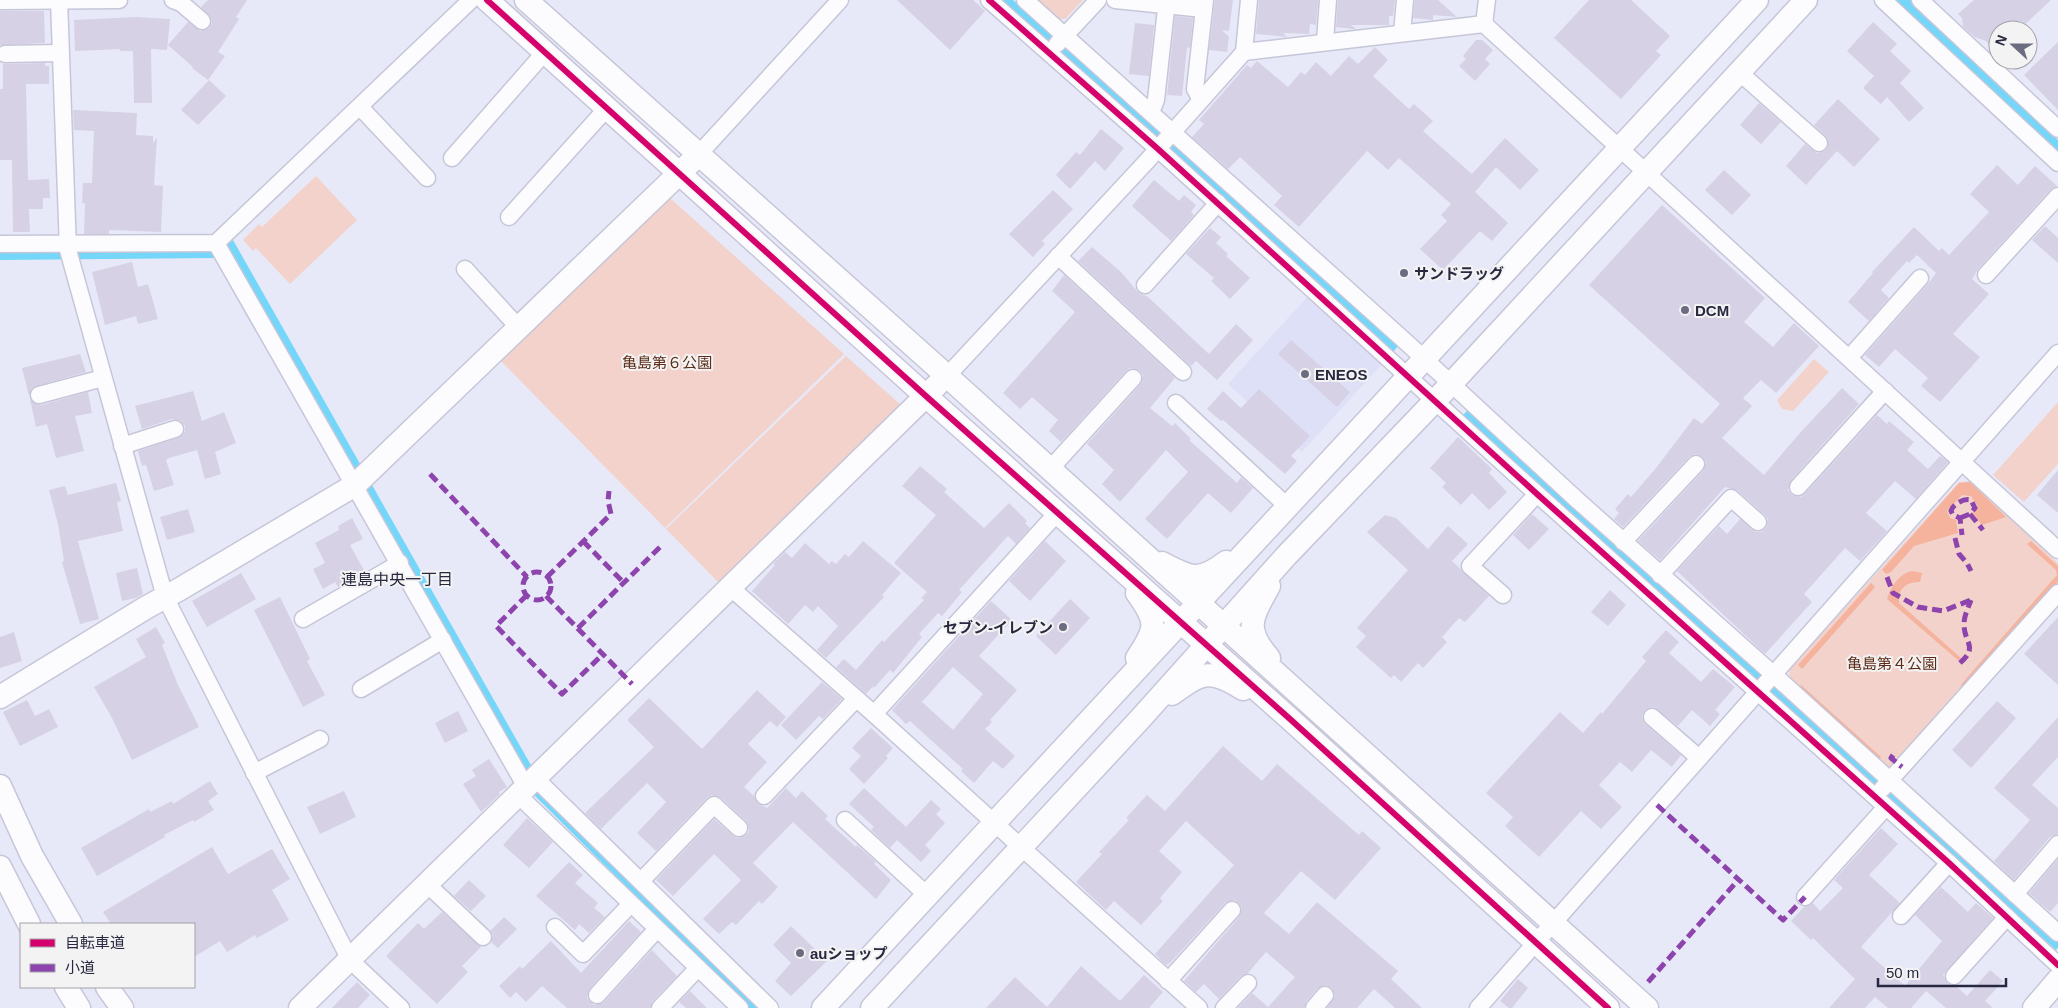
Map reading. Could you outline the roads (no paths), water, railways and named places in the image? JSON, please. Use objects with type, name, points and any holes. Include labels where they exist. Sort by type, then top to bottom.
[{"type":"street","points":[[59,0],[69,252],[165,597],[350,960],[401,1008]]},
{"type":"street","points":[[0,1],[119,0]]},
{"type":"street","points":[[173,0],[181,3],[202,21]]},
{"type":"street","points":[[0,244],[69,252],[216,243],[471,0]]},
{"type":"street","points":[[487,0],[1057,513],[1290,719],[1608,1008]]},
{"type":"street","points":[[526,0],[947,376],[1137,550],[1307,700],[1552,924],[1647,1008]]},
{"type":"street","points":[[0,697],[361,479],[680,173],[840,0]]},
{"type":"street","points":[[989,0],[1056,44],[1150,112],[1165,140],[1218,203],[1537,494],[1765,683],[1883,793],[1949,863],[2058,965]]},
{"type":"street","points":[[1025,0],[1056,44],[1165,140],[1424,359],[1660,575],[1765,683],[1883,793],[2015,894],[2058,933]]},
{"type":"street","points":[[1056,44],[1098,0]]},
{"type":"street","points":[[1115,0],[1205,4],[1195,89],[1201,100]]},
{"type":"street","points":[[300,1008],[947,376],[1244,52],[1249,0]]},
{"type":"street","points":[[1325,41],[1328,0]]},
{"type":"street","points":[[1402,33],[1405,0]]},
{"type":"street","points":[[1484,24],[1487,0]]},
{"type":"street","points":[[823,1008],[1757,0]]},
{"type":"street","points":[[872,1008],[1141,718],[1287,555],[1451,384],[1806,0]]},
{"type":"street","points":[[1883,0],[2058,163]]},
{"type":"street","points":[[1920,0],[2058,129]]},
{"type":"street","points":[[1150,112],[1156,100],[1166,3]]},
{"type":"street","points":[[1244,52],[1325,41],[1484,24],[2058,550]]},
{"type":"street","points":[[452,158],[545,52]]},
{"type":"street","points":[[5,54],[60,53]]},
{"type":"street","points":[[1739,72],[1819,144]]},
{"type":"street","points":[[360,107],[427,178]]},
{"type":"street","points":[[509,217],[608,108]]},
{"type":"street","points":[[1986,275],[2058,196]]},
{"type":"street","points":[[1145,285],[1218,203]]},
{"type":"street","points":[[216,243],[361,479],[400,563],[527,787],[631,904],[740,1008]]},
{"type":"street","points":[[1058,256],[1183,372]]},
{"type":"street","points":[[465,268],[519,328]]},
{"type":"street","points":[[1849,358],[1920,278]]},
{"type":"street","points":[[1478,1008],[2058,353]]},
{"type":"street","points":[[39,395],[103,378]]},
{"type":"street","points":[[1050,469],[1133,378]]},
{"type":"street","points":[[1798,487],[1885,391]]},
{"type":"street","points":[[1176,403],[1287,506]]},
{"type":"street","points":[[122,446],[175,429]]},
{"type":"street","points":[[1623,542],[1696,464]]},
{"type":"street","points":[[1503,595],[1470,566],[1537,494]]},
{"type":"street","points":[[1660,575],[1731,498],[1758,522]]},
{"type":"street","points":[[874,714],[1057,513]]},
{"type":"street","points":[[1137,550],[1183,574],[1201,577],[1213,572],[1261,535]]},
{"type":"street","points":[[1287,555],[1258,608],[1252,623],[1255,637],[1265,652],[1307,700]]},
{"type":"street","points":[[303,619],[400,563]]},
{"type":"street","points":[[1114,694],[1150,638],[1153,621],[1150,612],[1120,569]]},
{"type":"street","points":[[731,588],[874,714],[1168,981],[1188,1005]]},
{"type":"street","points":[[1804,897],[1883,793],[2058,593]]},
{"type":"street","points":[[361,689],[443,640]]},
{"type":"street","points":[[1141,718],[1192,680],[1208,674],[1232,682],[1290,719]]},
{"type":"street","points":[[764,796],[856,699]]},
{"type":"street","points":[[1652,717],[1699,758]]},
{"type":"street","points":[[254,772],[320,739]]},
{"type":"street","points":[[0,786],[32,856],[70,923]]},
{"type":"street","points":[[527,787],[641,881],[770,1008]]},
{"type":"street","points":[[641,881],[714,805],[739,828]]},
{"type":"street","points":[[845,820],[928,896]]},
{"type":"street","points":[[2015,894],[2058,844]]},
{"type":"street","points":[[1901,916],[1949,863]]},
{"type":"street","points":[[0,867],[28,923]]},
{"type":"street","points":[[427,884],[483,937]]},
{"type":"street","points":[[555,927],[583,954],[631,904]]},
{"type":"street","points":[[1168,981],[1232,910]]},
{"type":"street","points":[[1954,976],[2008,917]]},
{"type":"street","points":[[596,995],[657,929]]},
{"type":"street","points":[[660,1008],[698,968]]},
{"type":"street","points":[[2034,1008],[2058,980]]},
{"type":"street","points":[[1224,1008],[1248,983]]},
{"type":"street","points":[[67,988],[79,1008]]},
{"type":"street","points":[[108,988],[122,1008]]},
{"type":"street","points":[[1314,1008],[1325,995]]},
{"type":"water","points":[[1001,0],[1013,0],[1399,345],[1393,352]]},
{"type":"water","points":[[1895,0],[1910,0],[2058,140],[2058,153]]},
{"type":"water","points":[[233,240],[532,767],[527,771],[227,244]]},
{"type":"water","points":[[212,251],[215,258],[0,260],[0,252]]},
{"type":"water","points":[[1468,410],[2058,941],[2056,950],[1462,416]]},
{"type":"water","points":[[539,790],[759,1008],[749,1008],[534,795]]},
{"type":"place","name":"サンドラッグ","points":[[1404,273]]},
{"type":"place","name":"DCM","points":[[1685,310]]},
{"type":"place","name":"ENEOS","points":[[1305,374]]},
{"type":"place","name":"セブン-イレブン","points":[[1063,627]]},
{"type":"place","name":"auショップ","points":[[800,953]]},
{"type":"district","name":"連島中央一丁目","points":[[397,579]]},
{"type":"park label","name":"亀島第６公園","points":[[667,362]]},
{"type":"park label","name":"亀島第４公園","points":[[1892,663]]}]
